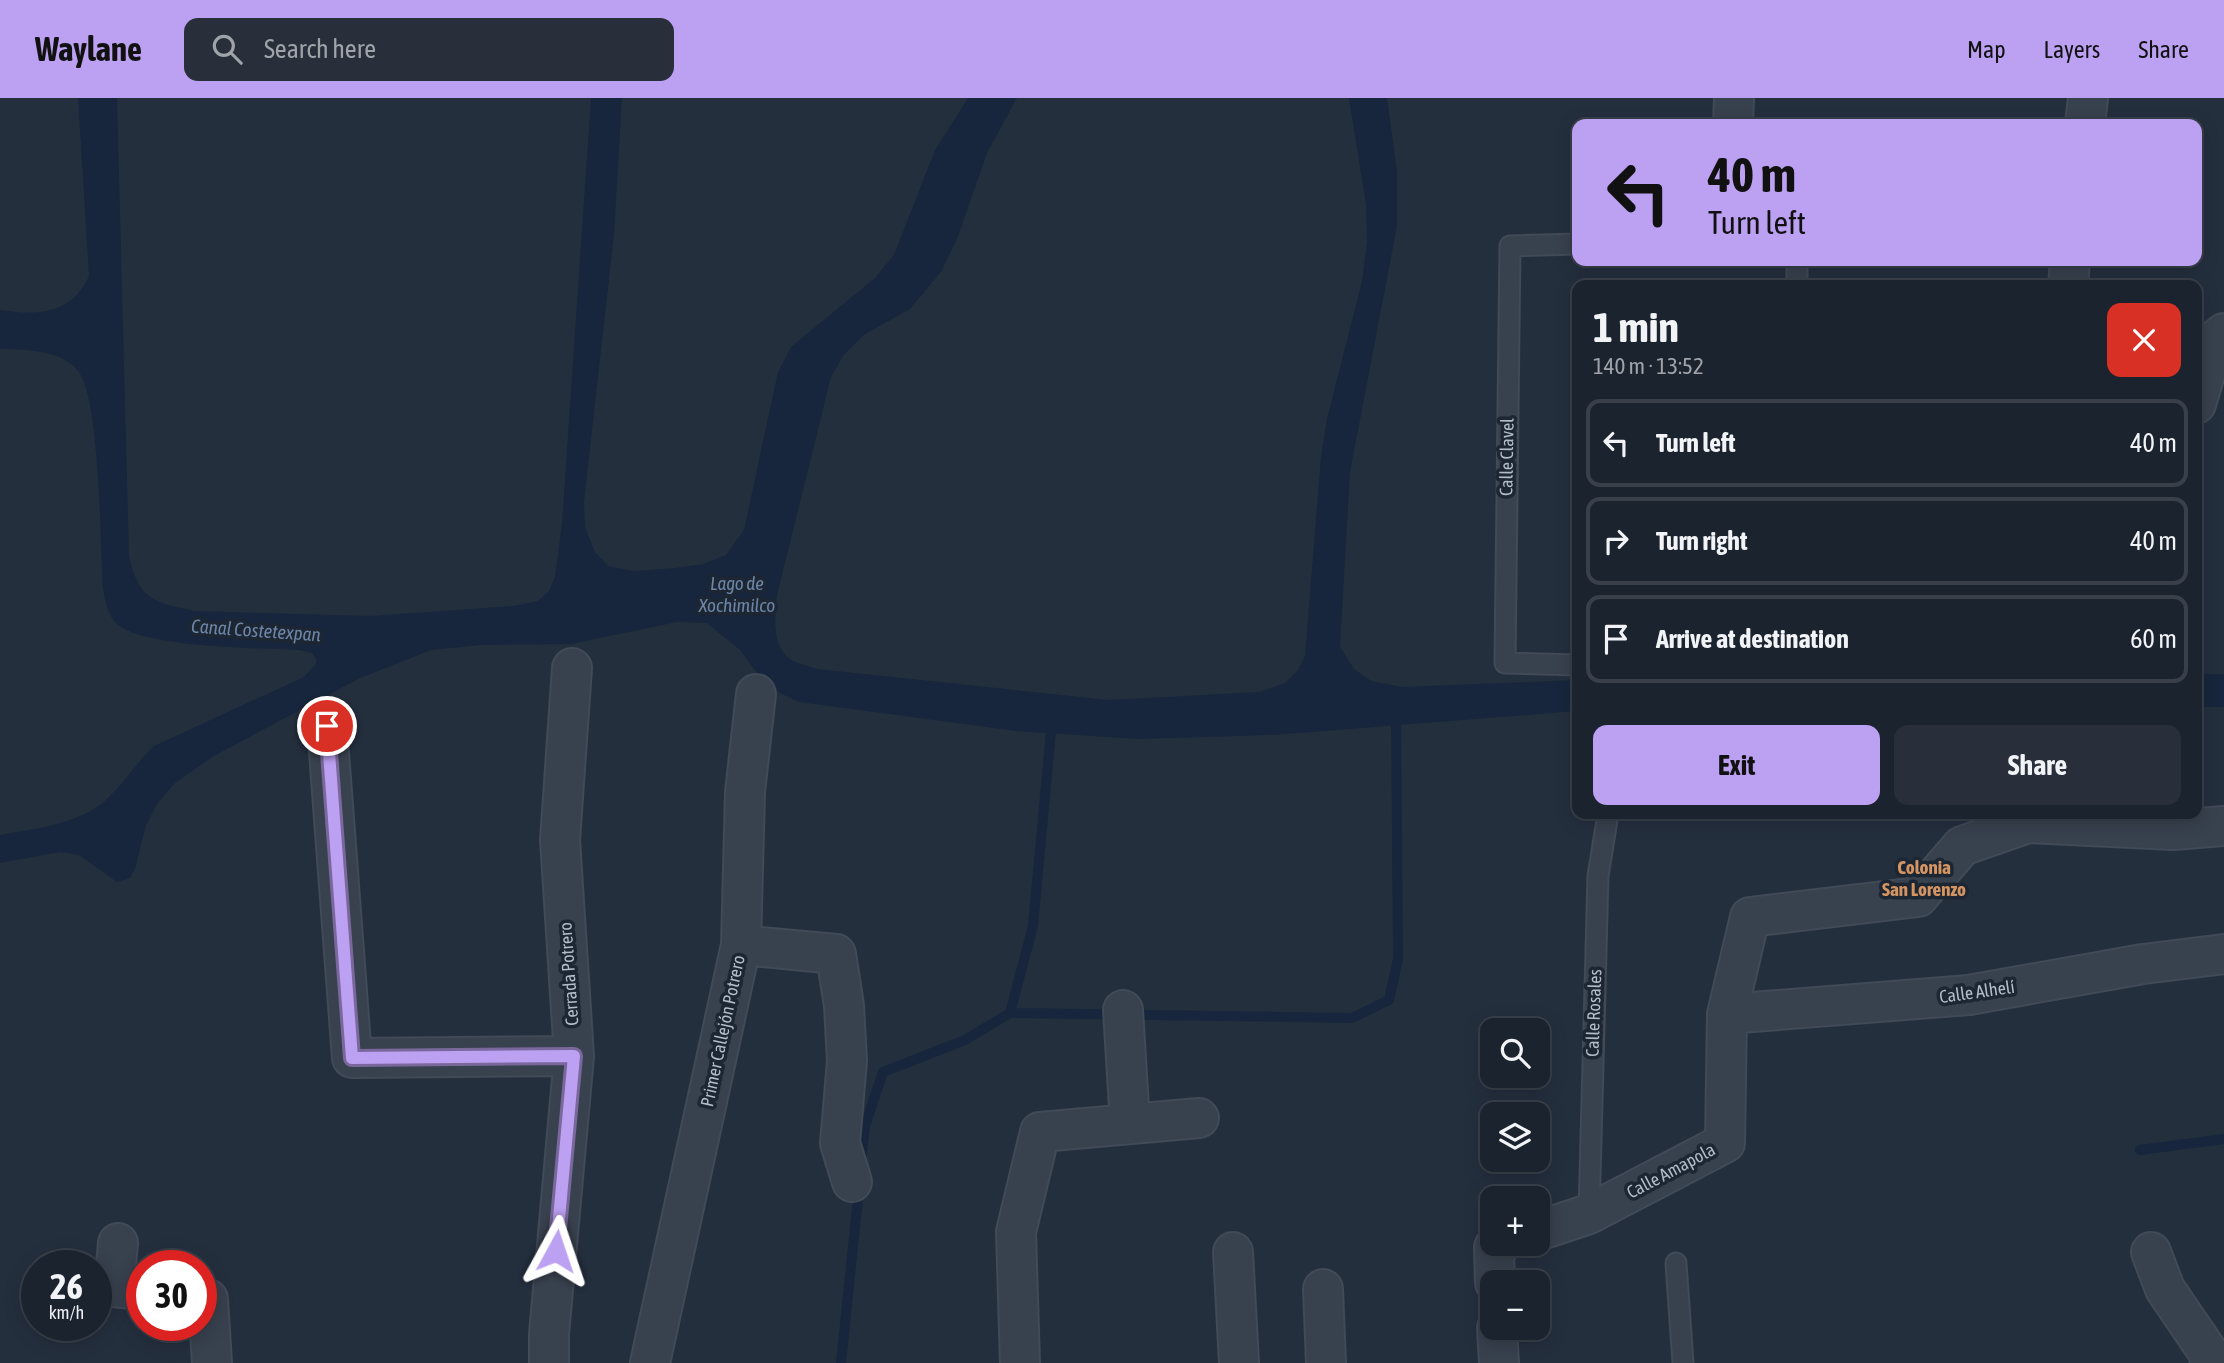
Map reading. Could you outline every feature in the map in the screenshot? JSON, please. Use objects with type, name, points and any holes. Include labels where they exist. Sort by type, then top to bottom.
[{"type":"street","points":[[1733,119],[1734,98]]},
{"type":"street","points":[[2086,119],[2088,98]]},
{"type":"street","points":[[2202,384],[2215,340],[2224,333]]},
{"type":"street","name":"Cerrada Potrero","points":[[549,1363],[548,1334],[574,1056],[561,840],[572,668]]},
{"type":"street","name":"Primer Callejón Potrero","points":[[650,1363],[741,945],[745,792],[756,694]]},
{"type":"street","points":[[327,726],[352,1058],[574,1056]]},
{"type":"street","points":[[1727,1014],[1750,917],[1918,897],[1962,846],[2026,819]]},
{"type":"street","points":[[2040,819],[2173,830],[2224,826]]},
{"type":"street","points":[[741,945],[836,954],[844,1006],[847,1061],[840,1143],[852,1182]]},
{"type":"street","name":"Calle Alhelí","points":[[1727,1014],[1969,995],[2143,964],[2224,954]]},
{"type":"street","points":[[1123,1010],[1130,1124]]},
{"type":"street","name":"Calle Amapola","points":[[1550,1227],[1589,1214],[1725,1143],[1727,1014]]},
{"type":"street","points":[[1020,1363],[1016,1232],[1040,1132],[1199,1118]]},
{"type":"street","points":[[118,1242],[114,1287],[126,1288]]},
{"type":"street","points":[[1233,1252],[1239,1363]]},
{"type":"street","points":[[2151,1252],[2165,1289],[2208,1352],[2210,1363]]},
{"type":"street","points":[[1323,1289],[1326,1363]]},
{"type":"street","points":[[1498,1340],[1499,1363]]},
{"type":"street","points":[[211,1341],[212,1363]]},
{"type":"lane","name":"Calle Clavel","points":[[1572,244],[1510,246],[1505,663],[1572,665]]},
{"type":"lane","name":"Calle Rosales","points":[[1589,1214],[1598,876],[1607,819]]},
{"type":"lane","points":[[1676,1263],[1684,1363]]},
{"type":"water","name":"Lago de Xochimilco","points":[[78,98],[117,98],[129,555],[137,581],[150,596],[168,605],[194,611],[370,616],[514,606],[538,601],[549,591],[555,577],[562,523],[591,98],[622,98],[614,235],[584,501],[585,527],[595,552],[608,566],[634,571],[703,564],[726,555],[744,530],[778,372],[791,347],[875,278],[894,255],[935,150],[968,98],[1017,98],[987,153],[957,239],[941,272],[910,309],[865,334],[843,356],[831,377],[777,595],[776,630],[780,646],[790,659],[817,669],[1109,700],[1260,692],[1285,683],[1298,670],[1305,656],[1321,456],[1327,419],[1362,281],[1367,242],[1366,205],[1349,98],[1387,98],[1397,171],[1397,226],[1350,472],[1340,647],[1354,669],[1371,681],[1403,687],[1572,680],[1572,711],[1274,735],[1138,739],[1016,731],[799,702],[776,691],[760,677],[740,650],[707,623],[677,622],[571,644],[481,645],[431,650],[358,679],[214,756],[175,783],[157,804],[146,825],[135,869],[130,878],[117,882],[79,855],[60,852],[0,863],[0,835],[74,819],[100,805],[154,746],[304,677],[316,664],[312,653],[299,650],[204,645],[151,638],[117,624],[109,613],[103,589],[92,415],[80,374],[73,366],[55,355],[0,349],[0,310],[28,313],[63,305],[82,289],[89,276]]},
{"type":"water","points":[[2202,674],[2224,674],[2224,707],[2202,707]]},
{"type":"waterway","points":[[1010,1013],[1352,1018],[1389,1000],[1398,959],[1396,712]]},
{"type":"waterway","points":[[861,1162],[865,1126],[883,1072],[965,1040],[1010,1013],[1033,926],[1052,720]]},
{"type":"waterway","points":[[2140,1150],[2224,1139]]},
{"type":"waterway","points":[[841,1363],[859,1188]]},
{"type":"district","name":"Colonia San Lorenzo","points":[[1924,878]]},
{"type":"route","points":[[327,726],[352,1058],[574,1056],[556,1251]]},
{"type":"water label","name":"Canal Costetexpan","points":[[256,630]]}]
